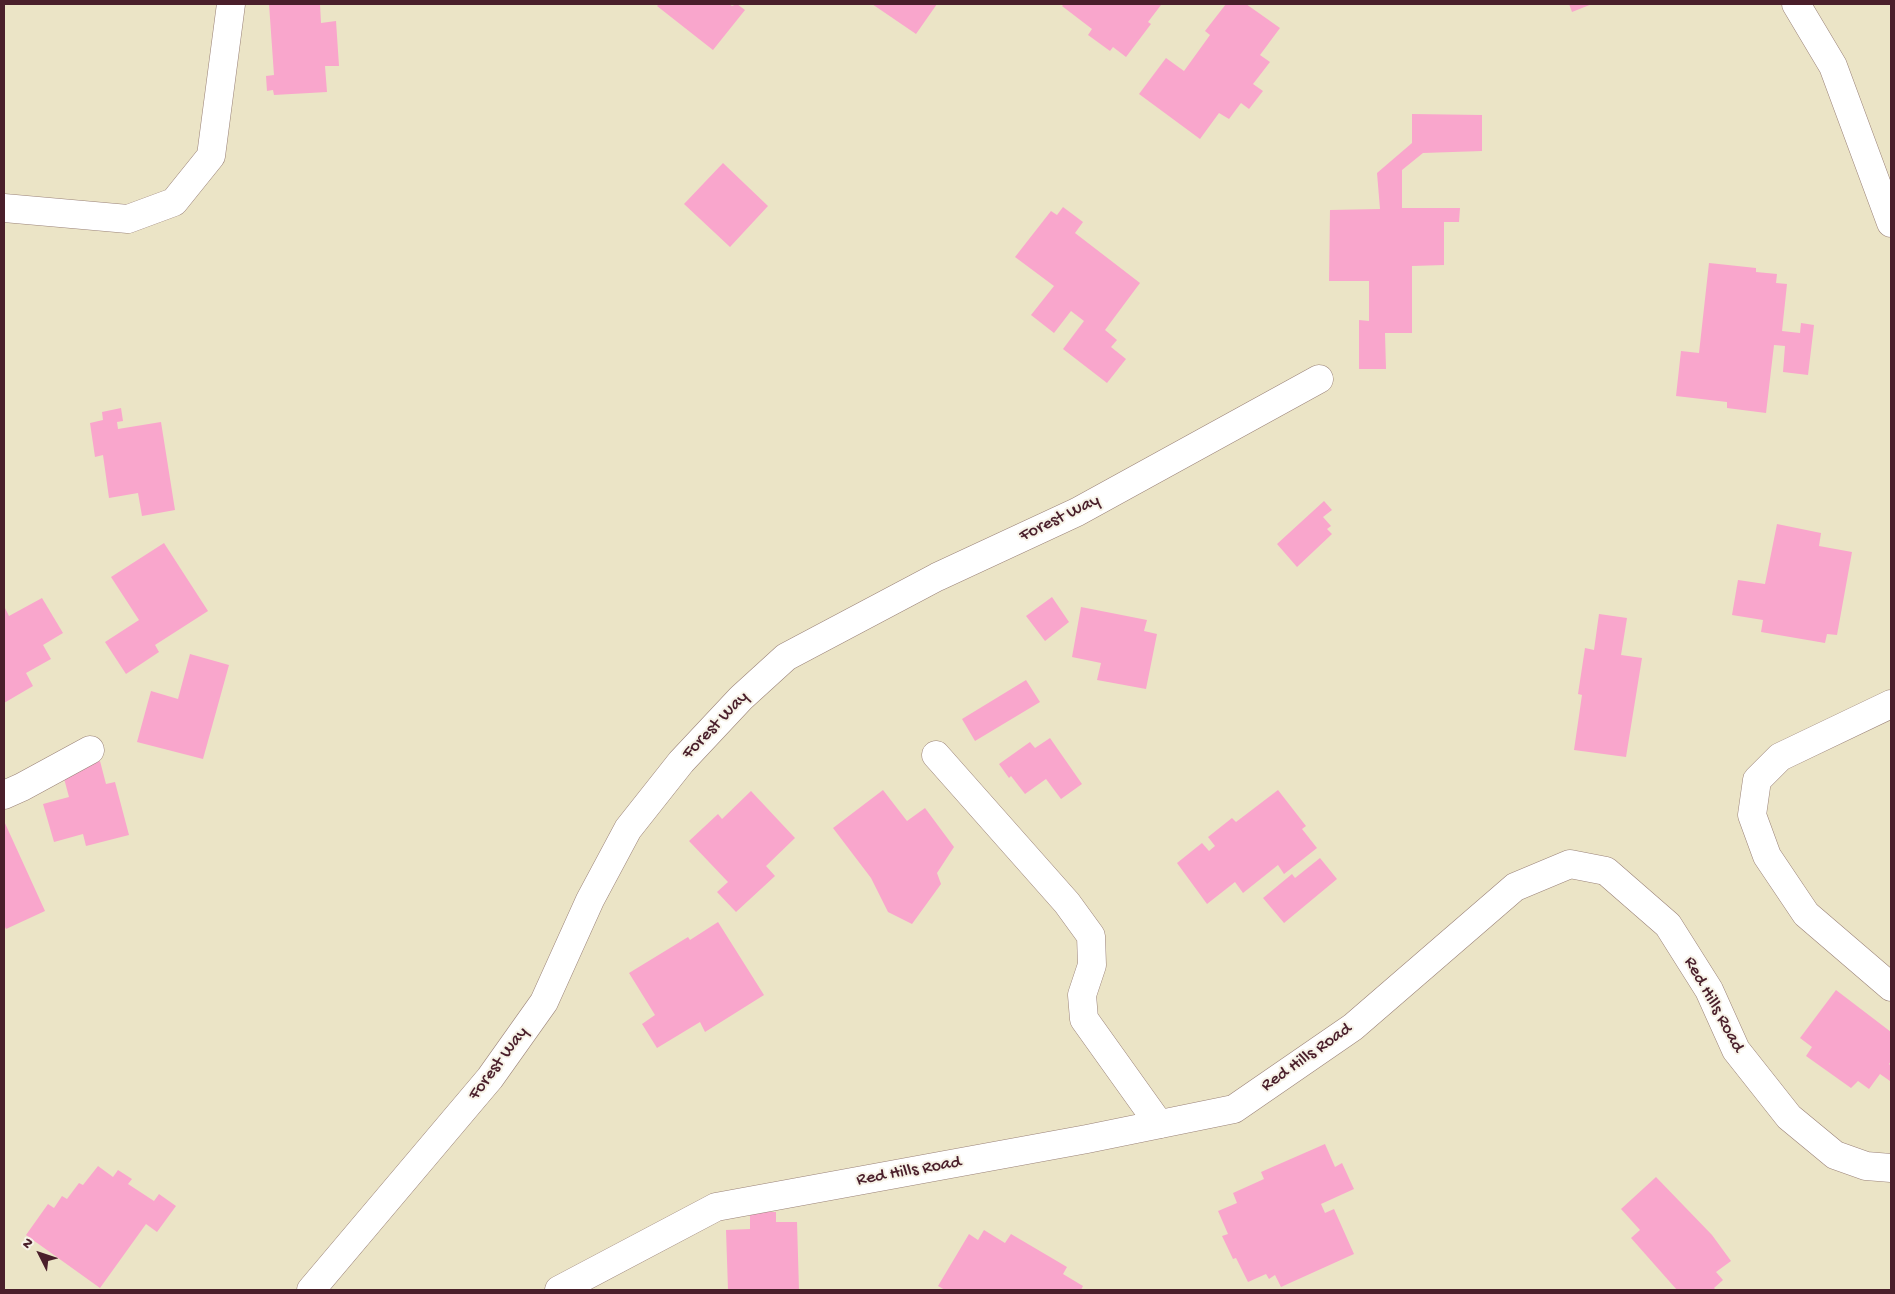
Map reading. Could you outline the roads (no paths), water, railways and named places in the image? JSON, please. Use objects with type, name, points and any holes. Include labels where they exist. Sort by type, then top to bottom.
[{"type":"street","points":[[4,208],[128,219],[174,202],[211,156],[231,4]]},
{"type":"street","points":[[1796,4],[1833,66],[1891,223]]},
{"type":"street","name":"Forest Way","points":[[311,1290],[490,1078],[544,1002],[590,900],[628,829],[681,762],[741,698],[786,657],[937,577],[1077,512],[1319,379]]},
{"type":"street","points":[[1891,704],[1780,757],[1757,780],[1752,815],[1767,856],[1806,914],[1891,987]]},
{"type":"street","points":[[4,795],[90,750]]},
{"type":"street","points":[[936,754],[1066,903],[1091,936],[1092,965],[1082,996],[1084,1019],[1159,1124]]},
{"type":"street","name":"Red Hills Road","points":[[558,1290],[716,1207],[1087,1139],[1234,1109],[1353,1027],[1515,887],[1570,864],[1606,870],[1668,925],[1709,990],[1736,1050],[1789,1117],[1835,1155],[1866,1166],[1891,1168]]}]
